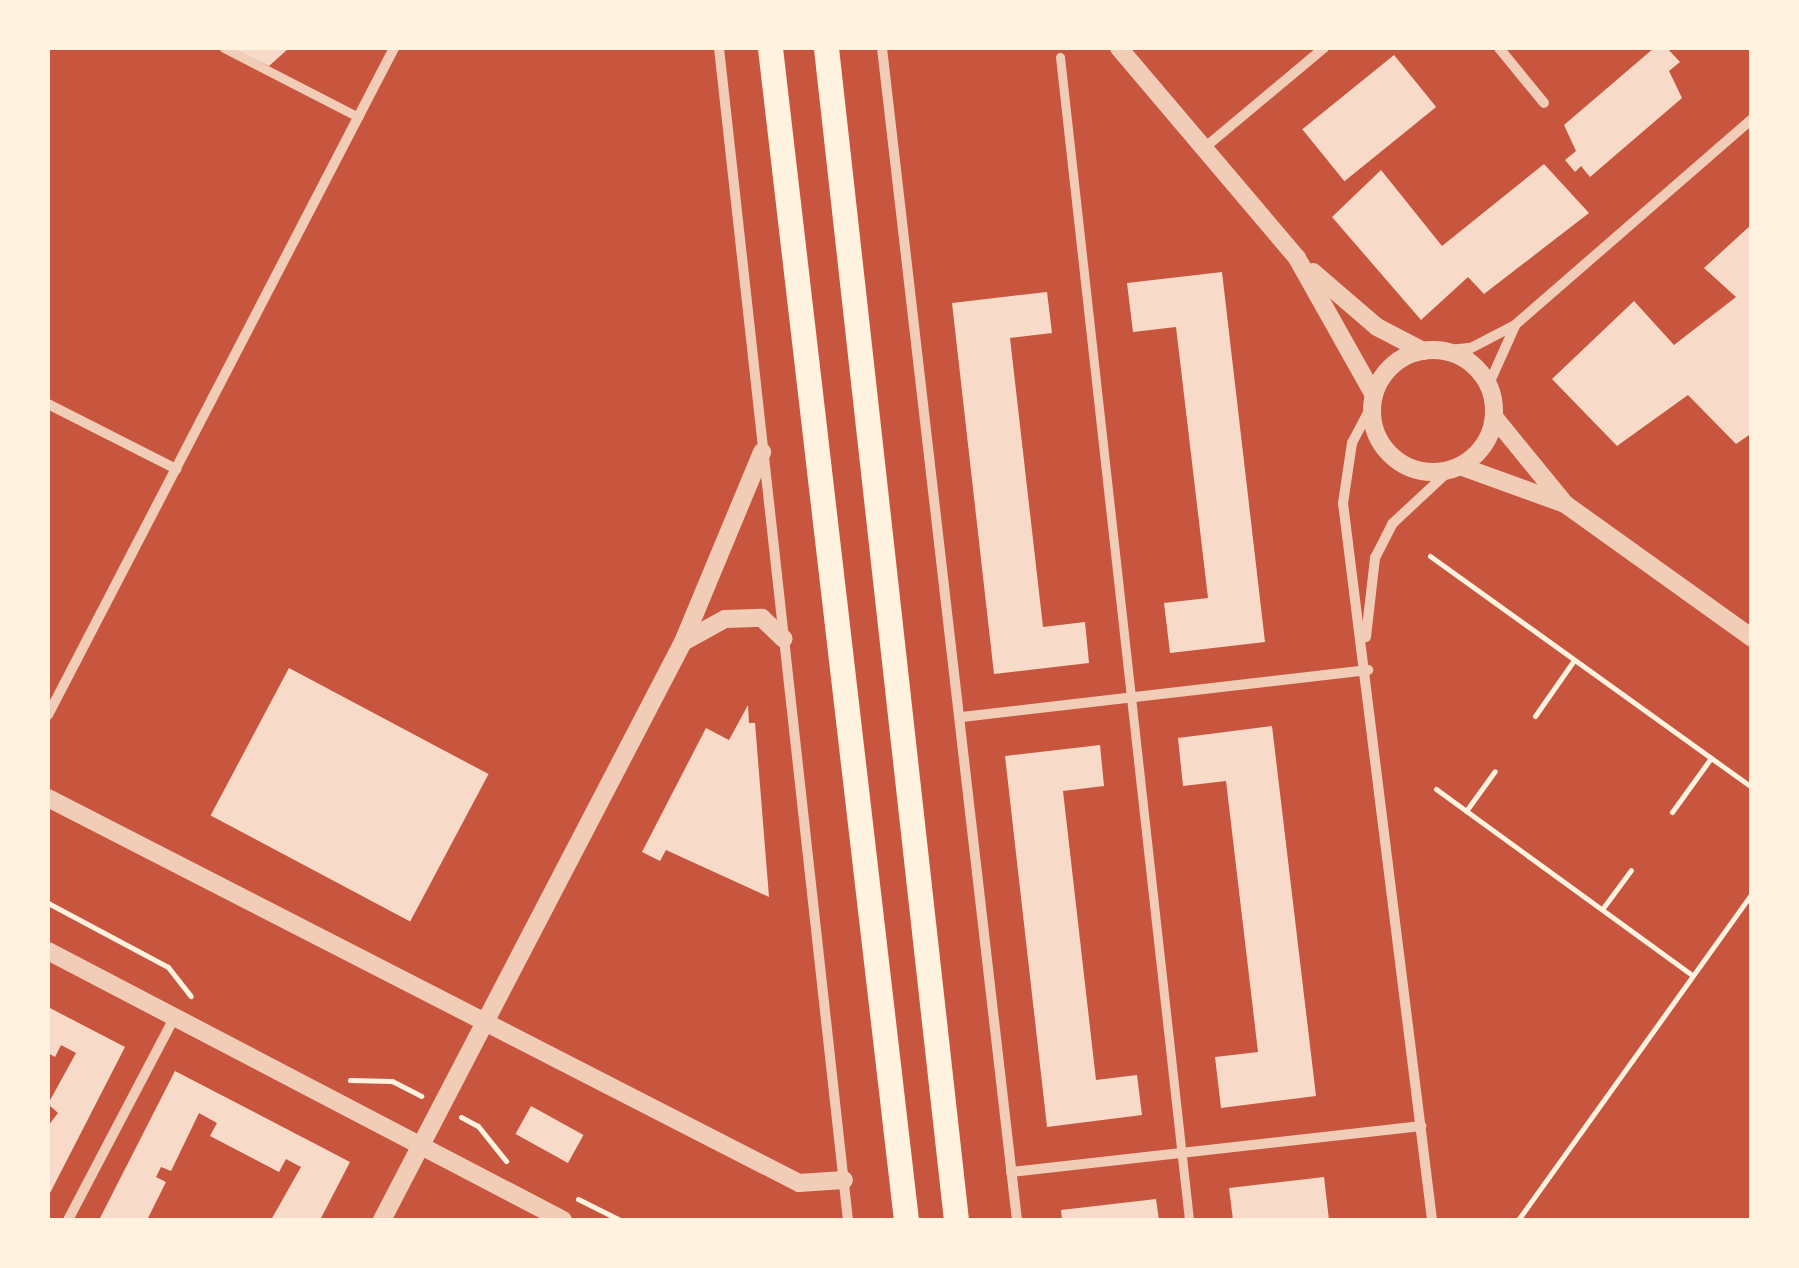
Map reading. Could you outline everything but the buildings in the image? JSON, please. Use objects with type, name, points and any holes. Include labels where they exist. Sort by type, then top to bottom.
[{"type":"main road","points":[[770,48],[906,1220]]},
{"type":"main road","points":[[826,48],[956,1220]]},
{"type":"main road","points":[[952,1171],[964,1220]]},
{"type":"street","points":[[224,48],[358,117]]},
{"type":"street","points":[[48,716],[394,48]]},
{"type":"street","points":[[719,48],[848,1220]]},
{"type":"street","points":[[882,48],[1017,1220]]},
{"type":"street","points":[[1118,48],[1297,258],[1377,327],[1431,351],[1469,362],[1488,386],[1494,417],[1565,504],[1752,638]]},
{"type":"street","points":[[1203,150],[1324,48]]},
{"type":"street","points":[[1499,48],[1544,103]]},
{"type":"street","points":[[1060,57],[1189,1220]]},
{"type":"street","points":[[1432,1220],[1368,670],[1342,503],[1352,444],[1392,366],[1431,351],[1471,348],[1515,325],[1752,119]]},
{"type":"street","points":[[1297,258],[1373,400],[1374,429],[1394,458],[1414,470],[1455,468],[1565,504]]},
{"type":"street","points":[[1488,386],[1515,325]]},
{"type":"street","points":[[48,404],[176,469]]},
{"type":"street","points":[[1365,653],[1374,558],[1392,524],[1480,451],[1494,417]]},
{"type":"street","points":[[382,1220],[683,642],[762,452]]},
{"type":"street","points":[[683,642],[725,619],[762,618],[784,639]]},
{"type":"street","points":[[962,717],[1368,670]]},
{"type":"street","points":[[48,798],[799,1183],[844,1180]]},
{"type":"street","points":[[48,951],[563,1220]]},
{"type":"street","points":[[68,1220],[174,1018]]},
{"type":"street","points":[[1011,1172],[1422,1126]]},
{"type":"path","points":[[1430,556],[1752,787]]},
{"type":"path","points":[[1534,716],[1574,660]]},
{"type":"path","points":[[1672,812],[1712,758]]},
{"type":"path","points":[[1466,811],[1496,772]]},
{"type":"path","points":[[1436,789],[1692,975]]},
{"type":"path","points":[[1603,909],[1630,870]]},
{"type":"path","points":[[1518,1220],[1752,893]]},
{"type":"path","points":[[48,903],[168,966],[192,998],[209,1007]]},
{"type":"path","points":[[346,1080],[392,1081],[478,1126],[503,1160],[520,1168]]},
{"type":"path","points":[[570,1194],[620,1220]]}]
